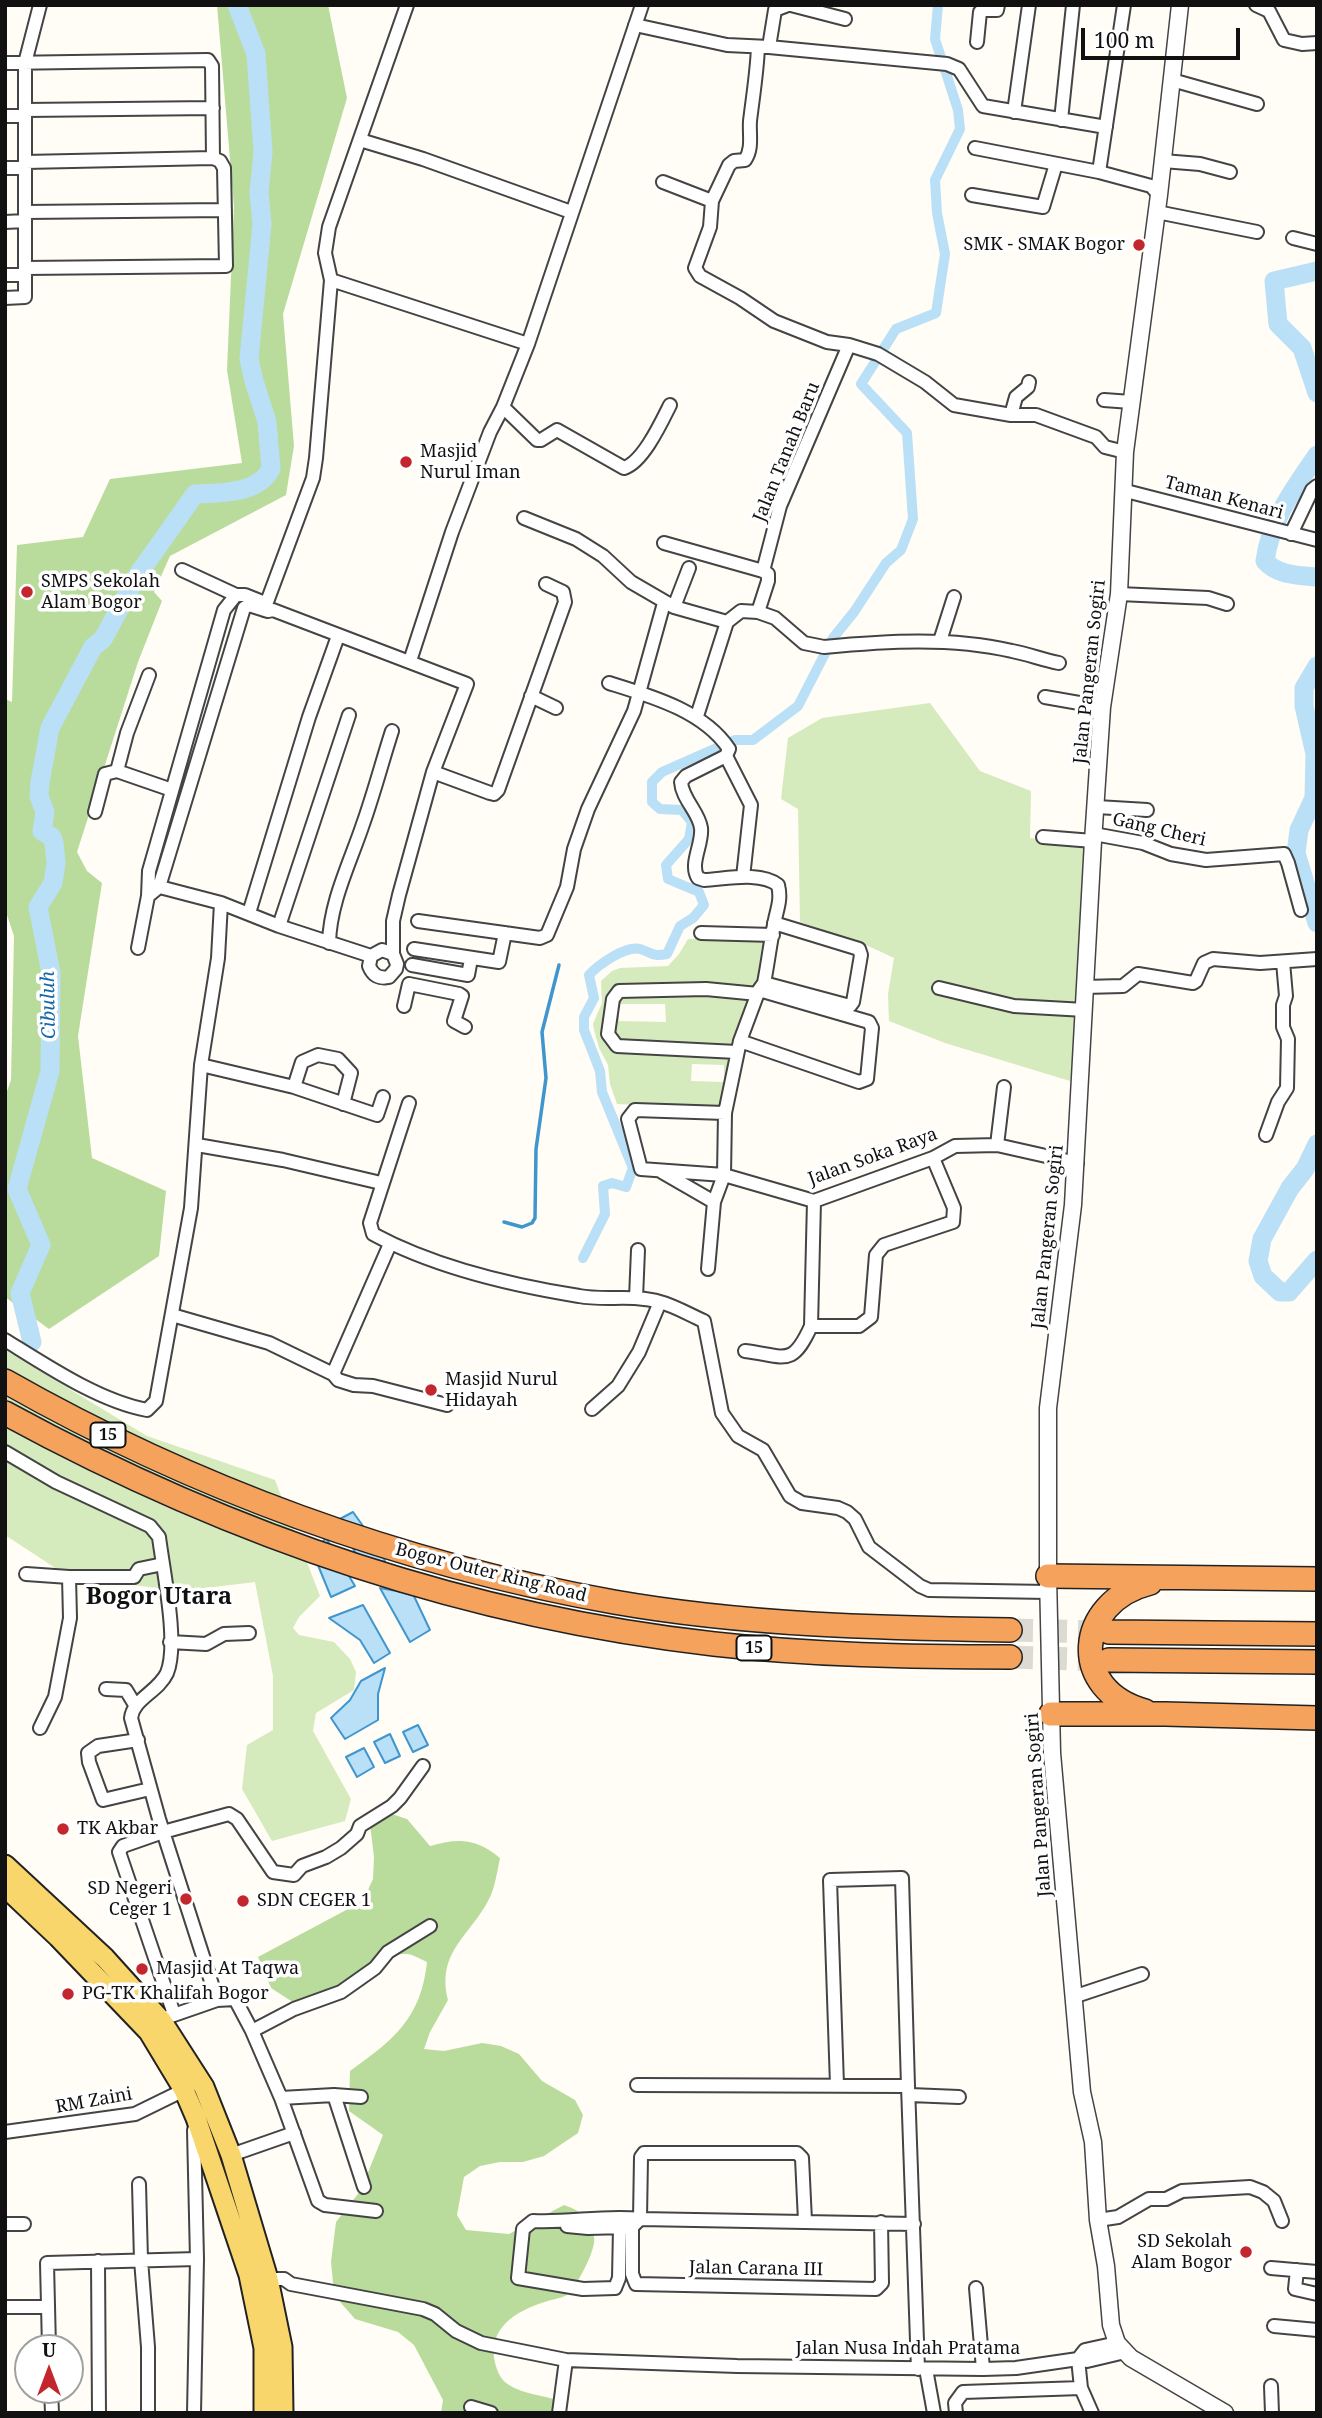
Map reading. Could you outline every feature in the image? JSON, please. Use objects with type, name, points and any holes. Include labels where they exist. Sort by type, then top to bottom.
[{"type":"highway","name":"Bogor Outer Ring Road","points":[[5,1381],[94,1429],[214,1483],[402,1553],[506,1580],[616,1602],[733,1617],[819,1625],[1010,1630]]},
{"type":"highway","name":"Bogor Outer Ring Road","points":[[5,1413],[86,1456],[208,1511],[306,1550],[397,1580],[501,1608],[610,1630],[726,1645],[896,1657],[1010,1657]]},
{"type":"highway","points":[[1048,1584],[1167,1579],[1317,1579]]},
{"type":"highway","points":[[1165,1714],[1125,1704],[1110,1693],[1095,1670],[1090,1643],[1103,1609],[1117,1596],[1135,1587],[1167,1579]]},
{"type":"highway","points":[[1109,1632],[1317,1634]]},
{"type":"highway","points":[[1109,1660],[1317,1662]]},
{"type":"highway","points":[[1051,1714],[1317,1718]]},
{"type":"main road","points":[[5,1865],[168,2017],[204,2087],[231,2155],[269,2283],[282,2347],[283,2413]]},
{"type":"main road","points":[[5,1887],[58,1937],[149,2032],[184,2090],[249,2275],[264,2348],[264,2413]]},
{"type":"street","points":[[5,298],[25,297],[24,63],[40,5]]},
{"type":"street","points":[[268,608],[313,478],[319,439],[331,280],[325,253],[326,240],[333,212],[407,5]]},
{"type":"street","points":[[410,661],[452,532],[490,432],[528,344],[642,5]]},
{"type":"street","points":[[845,19],[789,5],[775,10],[757,76],[750,122],[750,152],[745,160],[734,161],[729,165],[712,201],[710,227],[695,268],[700,276],[774,321],[827,342],[849,345],[878,354],[925,382],[954,405],[1011,415],[1036,415],[1096,437],[1105,447],[1125,452]]},
{"type":"street","points":[[977,42],[980,12],[997,10],[999,5]]},
{"type":"street","points":[[1014,112],[1029,5]]},
{"type":"street","points":[[1061,120],[1073,5]]},
{"type":"street","points":[[1098,172],[1124,5]]},
{"type":"street","name":"Jalan Pangeran Sogiri","points":[[1121,2347],[1111,2325],[1106,2266],[1098,2220],[1093,2143],[1082,2092],[1052,1753],[1048,1408],[1077,1163],[1093,838],[1102,707],[1119,594],[1125,452],[1158,204],[1180,5]]},
{"type":"street","points":[[1256,5],[1269,10],[1284,40],[1302,44],[1317,43]]},
{"type":"street","points":[[635,25],[727,45],[947,64],[959,69],[983,106],[1107,127]]},
{"type":"street","points":[[5,63],[208,60],[212,66],[213,158]]},
{"type":"street","points":[[1172,80],[1257,104]]},
{"type":"street","points":[[5,116],[25,113],[213,108]]},
{"type":"street","points":[[360,139],[571,212]]},
{"type":"street","points":[[975,148],[1098,172],[1151,187],[1158,204],[1257,232]]},
{"type":"street","points":[[5,168],[213,158],[220,161],[224,168],[226,266],[25,272],[5,275]]},
{"type":"street","points":[[1163,161],[1200,164],[1230,172]]},
{"type":"street","points":[[972,195],[1043,207],[1056,164]]},
{"type":"street","points":[[663,182],[712,201]]},
{"type":"street","points":[[5,222],[25,217],[225,210]]},
{"type":"street","points":[[1293,237],[1317,244]]},
{"type":"street","points":[[331,280],[528,344]]},
{"type":"street","name":"Jalan Tanah Baru","points":[[758,612],[768,580],[768,574],[763,571],[780,506],[849,345]]},
{"type":"street","points":[[1011,415],[1016,397],[1028,387],[1029,382]]},
{"type":"street","points":[[1104,400],[1131,402]]},
{"type":"street","points":[[503,407],[537,440],[557,429],[624,468],[636,460],[656,434],[670,405]]},
{"type":"street","points":[[1286,532],[1317,486]]},
{"type":"street","name":"Taman Kenari","points":[[1122,490],[1316,538]]},
{"type":"street","points":[[524,518],[576,539],[603,556],[631,582],[669,605],[727,622]]},
{"type":"street","points":[[664,543],[763,571]]},
{"type":"street","points":[[418,921],[540,938],[547,935],[567,887],[574,849],[588,809],[635,711],[669,605],[689,568]]},
{"type":"street","points":[[183,570],[236,594],[245,594],[268,608],[467,684],[433,772],[393,921],[396,969],[390,977],[384,978],[379,978],[371,971],[371,956],[382,950],[393,954]]},
{"type":"street","points":[[433,772],[496,793],[566,597],[564,592],[546,584]]},
{"type":"street","points":[[138,948],[172,790],[224,610],[236,594]]},
{"type":"street","points":[[1119,594],[1208,598],[1227,604]]},
{"type":"street","points":[[940,642],[954,597]]},
{"type":"street","points":[[152,888],[242,614],[247,606],[268,608]]},
{"type":"street","points":[[697,716],[727,622],[741,611],[758,612],[775,618],[804,643],[830,646],[940,642],[1013,651],[1059,663]]},
{"type":"street","points":[[249,913],[309,717],[338,636]]},
{"type":"street","points":[[117,771],[127,733],[149,674]]},
{"type":"street","points":[[609,683],[697,716],[720,735],[751,805],[743,877]]},
{"type":"street","points":[[531,696],[556,708]]},
{"type":"street","points":[[1045,697],[1102,707]]},
{"type":"street","points":[[279,926],[349,715]]},
{"type":"street","points":[[329,943],[329,932],[344,874],[363,824],[392,731]]},
{"type":"street","points":[[708,1269],[714,1202],[724,1175],[725,1112],[738,1047],[760,989],[779,908],[778,885],[769,879],[743,877],[704,880],[697,876],[695,868],[701,829],[681,782],[686,776],[727,752]]},
{"type":"street","points":[[95,812],[105,774],[117,771],[172,790]]},
{"type":"street","points":[[1097,807],[1147,810]]},
{"type":"street","points":[[1043,837],[1093,838]]},
{"type":"street","name":"Gang Cheri","points":[[1093,838],[1143,843],[1157,850],[1206,860],[1284,854],[1301,911]]},
{"type":"street","points":[[152,888],[221,903],[279,926],[371,956]]},
{"type":"street","points":[[5,1340],[42,1364],[94,1391],[148,1410],[153,1405],[157,1396],[191,1208],[201,1065],[218,958],[221,903]]},
{"type":"street","points":[[701,933],[773,929],[859,949],[861,955],[853,1002],[850,1006],[760,989],[619,991],[613,999],[608,1034],[617,1046],[738,1047],[859,1082],[867,1079],[872,1028],[869,1023],[760,989]]},
{"type":"street","points":[[414,949],[499,961],[505,933]]},
{"type":"street","points":[[412,965],[468,975],[471,959]]},
{"type":"street","points":[[1084,987],[1123,986],[1138,974],[1193,983],[1204,963],[1213,959],[1260,963],[1317,959]]},
{"type":"street","points":[[1266,1135],[1278,1102],[1287,1088],[1288,1039],[1283,1027],[1283,1005],[1286,996],[1283,962]]},
{"type":"street","points":[[454,993],[457,974]]},
{"type":"street","points":[[404,1006],[410,985],[454,993],[462,996],[454,1021],[465,1027]]},
{"type":"street","points":[[939,988],[1014,1006],[1084,1010]]},
{"type":"street","points":[[294,1087],[302,1062],[318,1055],[338,1059],[351,1073],[343,1104]]},
{"type":"street","points":[[201,1065],[294,1087],[377,1115],[383,1097]]},
{"type":"street","points":[[997,1145],[1004,1087]]},
{"type":"street","points":[[409,1103],[370,1223],[373,1234],[390,1244],[462,1271],[579,1297],[660,1301],[704,1321],[722,1413],[738,1436],[763,1450],[790,1496],[802,1503],[838,1508],[847,1513],[855,1519],[869,1547],[929,1590],[1048,1584]]},
{"type":"street","points":[[714,1202],[660,1171],[641,1169],[628,1119],[635,1110],[725,1112]]},
{"type":"street","points":[[197,1145],[284,1160],[381,1183]]},
{"type":"street","name":"Jalan Soka Raya","points":[[660,1171],[724,1175],[814,1201],[933,1158],[955,1146],[997,1145],[1077,1163]]},
{"type":"street","points":[[811,1326],[859,1326],[871,1317],[876,1255],[884,1245],[953,1222],[954,1208],[933,1158]]},
{"type":"street","points":[[745,1351],[790,1356],[799,1351],[811,1326],[814,1201]]},
{"type":"street","points":[[333,1374],[390,1244]]},
{"type":"street","points":[[636,1298],[638,1250]]},
{"type":"street","points":[[592,1409],[618,1386],[639,1352],[660,1301]]},
{"type":"street","points":[[172,1315],[269,1343],[333,1374],[338,1380],[447,1405]]},
{"type":"street","points":[[5,1452],[56,1482],[150,1526],[159,1537],[171,1631],[170,1663],[157,1688],[135,1705],[131,1718],[163,1832],[217,2000]]},
{"type":"street","points":[[26,1574],[134,1577],[139,1569],[163,1564]]},
{"type":"street","points":[[40,1728],[55,1697],[70,1618],[69,1577]]},
{"type":"street","points":[[170,1642],[206,1644],[224,1634],[248,1633]]},
{"type":"street","points":[[106,1689],[127,1690],[135,1705]]},
{"type":"street","points":[[138,1741],[98,1746],[88,1753],[89,1762],[103,1800],[150,1789]]},
{"type":"street","points":[[376,2211],[320,2203],[311,2188],[281,2098],[235,1999],[217,2000],[168,2017],[119,1852],[126,1844],[226,1814],[237,1819],[273,1872],[294,1875],[302,1866],[341,1848],[357,1835],[360,1826],[392,1806],[423,1766]]},
{"type":"street","points":[[837,2085],[830,1880],[902,1878],[922,2369],[934,2413]]},
{"type":"street","points":[[252,2031],[294,2009],[341,1992],[375,1968],[388,1952],[430,1926]]},
{"type":"street","points":[[1073,1997],[1142,1974]]},
{"type":"street","points":[[637,2085],[837,2085],[960,2097]]},
{"type":"street","name":"RM Zaini","points":[[5,2132],[135,2113],[184,2090]]},
{"type":"street","points":[[281,2098],[334,2095],[361,2097]]},
{"type":"street","points":[[334,2095],[363,2187]]},
{"type":"street","points":[[194,2413],[196,2118]]},
{"type":"street","points":[[231,2155],[294,2133]]},
{"type":"street","points":[[805,2221],[802,2158],[799,2153],[644,2153],[641,2157],[631,2225],[620,2278],[615,2288],[583,2289],[518,2278],[523,2229],[533,2221],[588,2228],[631,2225],[805,2221],[914,2224]]},
{"type":"street","points":[[139,2184],[141,2260],[148,2347],[148,2413]]},
{"type":"street","points":[[1098,2220],[1118,2217],[1149,2199],[1166,2199],[1182,2191],[1250,2187],[1264,2192],[1274,2201],[1282,2221]]},
{"type":"street","points":[[553,2222],[615,2216],[631,2225]]},
{"type":"street","name":"Jalan Carana III","points":[[631,2225],[632,2280],[636,2284],[876,2289],[882,2283],[881,2222]]},
{"type":"street","points":[[5,2224],[24,2224]]},
{"type":"street","points":[[48,2334],[47,2263],[197,2259]]},
{"type":"street","points":[[98,2261],[99,2413]]},
{"type":"street","points":[[1271,2267],[1317,2273]]},
{"type":"street","points":[[1297,2270],[1295,2289],[1317,2294]]},
{"type":"street","name":"Jalan Nusa Indah Pratama","points":[[269,2283],[284,2279],[291,2284],[413,2307],[435,2314],[456,2331],[481,2343],[566,2360],[737,2366],[983,2369],[1016,2368],[1078,2359],[1087,2361],[1121,2347]]},
{"type":"street","points":[[976,2288],[983,2369]]},
{"type":"street","points":[[5,2307],[47,2307]]},
{"type":"street","points":[[1273,2326],[1317,2330]]},
{"type":"street","points":[[1121,2347],[1141,2364],[1225,2413]]},
{"type":"street","points":[[1078,2359],[1081,2388],[1092,2413]]},
{"type":"street","points":[[559,2413],[566,2360]]},
{"type":"street","points":[[1271,2386],[1272,2413]]},
{"type":"street","points":[[956,2413],[955,2403],[963,2392],[1081,2388]]},
{"type":"street","points":[[471,2407],[491,2413]]},
{"type":"green space","points":[[217,5],[328,5],[347,98],[283,314],[294,446],[286,495],[170,556],[154,592],[162,601],[138,662],[77,852],[87,871],[102,883],[78,1036],[92,1158],[166,1191],[159,1256],[49,1329],[5,1297],[5,1097],[11,1080],[14,936],[5,909],[5,699],[12,702],[17,545],[83,537],[110,479],[242,463],[227,370],[234,207]]},
{"type":"green space","points":[[930,703],[980,771],[1031,791],[1030,838],[1095,845],[1070,1081],[945,1043],[889,1021],[888,994],[894,958],[866,945],[800,922],[798,809],[781,799],[788,738],[822,718]]},
{"type":"green space","points":[[763,938],[770,942],[721,1105],[716,1108],[617,1104],[610,1084],[608,1065],[599,1048],[593,1024],[602,1003],[601,981],[620,968],[668,966],[688,939]],"holes":[[[619,1004],[665,1004],[666,1022],[619,1021]],[[692,1064],[724,1065],[724,1082],[691,1081]]]},
{"type":"green space","points":[[5,1350],[147,1436],[275,1480],[320,1596],[299,1617],[293,1628],[299,1635],[334,1642],[350,1659],[356,1672],[354,1690],[316,1713],[313,1731],[351,1799],[345,1821],[272,1841],[242,1789],[247,1745],[273,1730],[273,1676],[255,1582],[181,1591],[69,1577],[5,1535]]},
{"type":"green space","points":[[389,1813],[407,1819],[430,1846],[459,1841],[475,1843],[500,1858],[490,1896],[451,1957],[446,1983],[448,2000],[424,2049],[444,2051],[482,2043],[501,2046],[519,2054],[542,2081],[575,2100],[583,2115],[578,2133],[544,2156],[523,2162],[500,2162],[480,2166],[464,2177],[457,2215],[466,2230],[509,2234],[564,2205],[580,2213],[590,2225],[594,2242],[586,2267],[572,2290],[564,2297],[528,2308],[509,2320],[502,2327],[494,2346],[496,2366],[506,2383],[520,2390],[560,2401],[563,2413],[441,2413],[443,2400],[414,2345],[398,2332],[355,2319],[341,2303],[333,2283],[331,2262],[336,2222],[361,2190],[383,2135],[349,2111],[350,2071],[392,2038],[402,2026],[418,1999],[427,1962],[409,1954],[387,1958],[369,1970],[340,2000],[320,2000],[305,2010],[271,1988],[258,1957],[363,1901],[373,1879],[374,1857],[369,1816]]},
{"type":"water","points":[[353,1512],[383,1554],[385,1562],[357,1556],[338,1520]]},
{"type":"water","points":[[326,1538],[355,1586],[331,1597],[313,1553]]},
{"type":"water","points":[[380,1588],[413,1594],[430,1630],[410,1642]]},
{"type":"water","points":[[363,1605],[390,1653],[374,1663],[360,1640],[329,1618]]},
{"type":"water","points":[[385,1668],[378,1694],[378,1720],[345,1739],[331,1718],[350,1700],[361,1681]]},
{"type":"water","points":[[418,1725],[428,1745],[413,1752],[403,1732]]},
{"type":"water","points":[[390,1734],[400,1756],[385,1763],[374,1742]]},
{"type":"water","points":[[364,1748],[374,1767],[357,1777],[346,1757]]},
{"type":"waterway","name":"Cibuluh","points":[[32,1342],[20,1293],[41,1245],[17,1189],[50,1071],[51,973],[38,907],[53,883],[56,863],[52,837],[42,831],[45,812],[39,796],[50,728],[93,647],[103,639],[137,576],[195,494],[248,488],[265,477],[271,469],[267,422],[249,359],[262,224],[259,193],[263,152],[256,54],[237,5]]},
{"type":"waterway","points":[[583,1258],[605,1214],[603,1186],[612,1183],[626,1187],[633,1168],[602,1092],[600,1071],[584,1030],[584,1017],[594,998],[589,975],[605,961],[627,950],[640,949],[655,955],[667,954],[680,926],[693,918],[704,905],[699,892],[668,879],[666,865],[689,839],[692,822],[682,810],[660,809],[652,802],[652,782],[662,772],[735,740],[753,740],[798,706],[833,638],[854,612],[886,563],[901,550],[913,519],[907,433],[861,384],[896,329],[936,313],[945,254],[937,213],[935,180],[960,129],[958,110],[935,39],[938,5]]},
{"type":"waterway","points":[[1317,271],[1274,281],[1278,324],[1302,348],[1317,393]]},
{"type":"waterway","points":[[1317,455],[1278,518],[1265,561],[1282,572],[1317,577]]},
{"type":"waterway","points":[[1317,666],[1304,688],[1304,706],[1315,754],[1314,798],[1299,830],[1296,853],[1317,923]]},
{"type":"waterway","points":[[504,1222],[522,1227],[532,1223],[535,1218],[536,1149],[546,1078],[542,1032],[559,965]]},
{"type":"waterway","points":[[1317,1144],[1305,1169],[1290,1188],[1262,1239],[1258,1261],[1263,1276],[1280,1292],[1289,1292],[1317,1260]]},
{"type":"tunnel","points":[[1010,1630],[1109,1632]]},
{"type":"tunnel","points":[[1010,1657],[1109,1660]]},
{"type":"place","name":"SMK - SMAK Bogor","points":[[1139,245]]},
{"type":"place","name":"Masjid Nurul Iman","points":[[406,462]]},
{"type":"place","name":"SMPS Sekolah Alam Bogor","points":[[27,592]]},
{"type":"place","name":"Masjid Nurul Hidayah","points":[[431,1390]]},
{"type":"place","name":"TK Akbar","points":[[63,1829]]},
{"type":"place","name":"SD Negeri Ceger 1","points":[[186,1899]]},
{"type":"place","name":"SDN CEGER 1","points":[[243,1901]]},
{"type":"place","name":"Masjid At Taqwa","points":[[142,1969]]},
{"type":"place","name":"PG-TK Khalifah Bogor","points":[[68,1994]]},
{"type":"place","name":"SD Sekolah Alam Bogor","points":[[1246,2252]]},
{"type":"district","name":"Bogor Utara","points":[[159,1597]]}]
